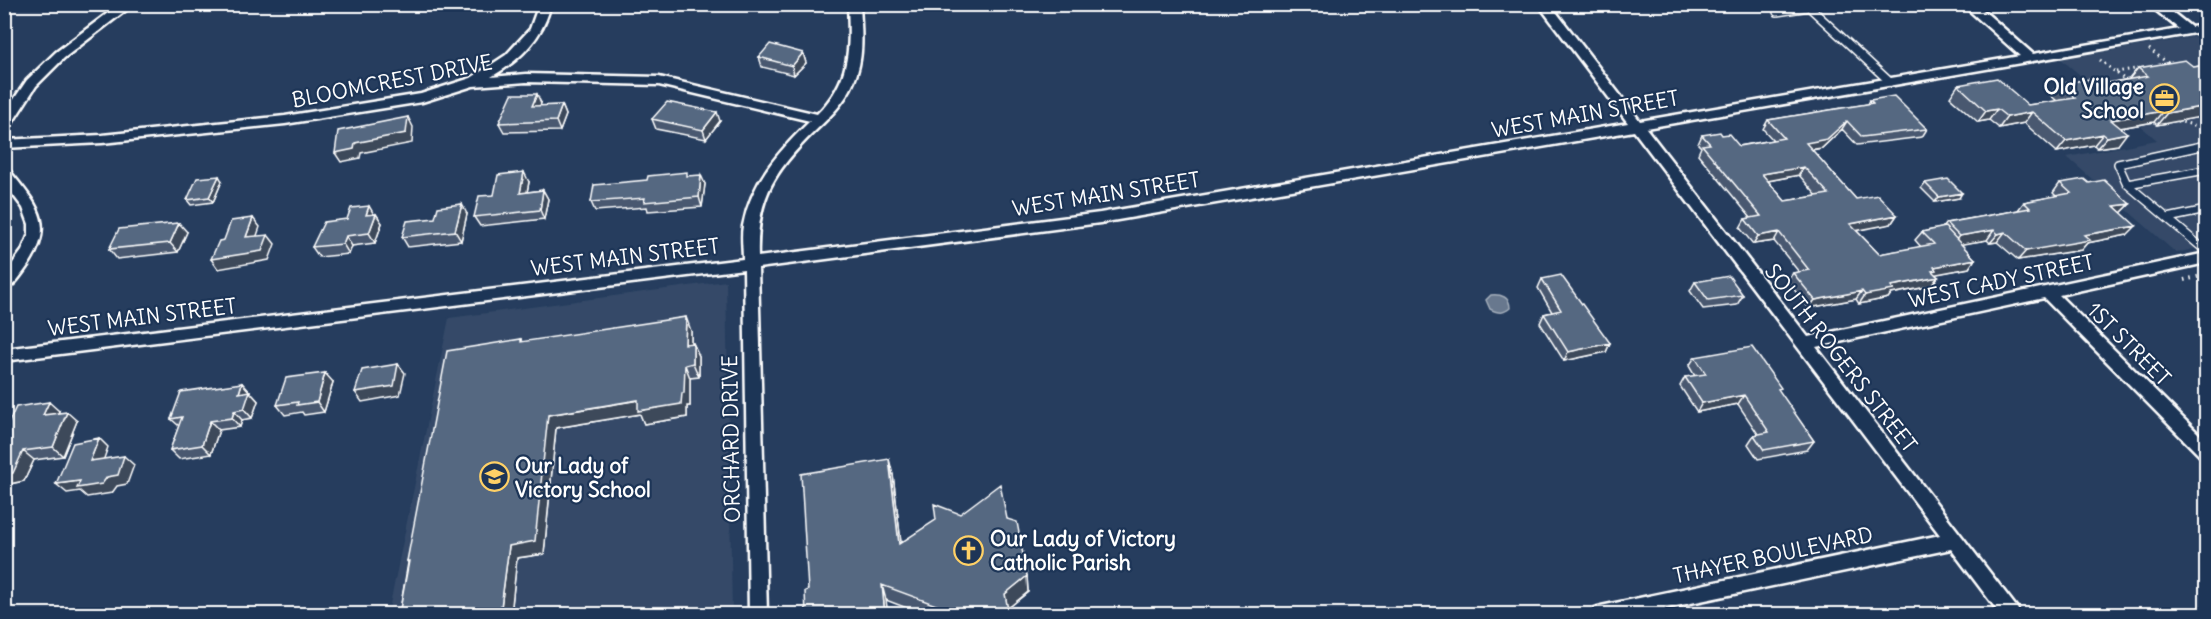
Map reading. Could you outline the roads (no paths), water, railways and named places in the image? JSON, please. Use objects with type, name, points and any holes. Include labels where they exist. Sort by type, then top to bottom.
[{"type":"street","points":[[4,125],[38,76],[88,33],[127,7],[139,4]]},
{"type":"street","points":[[472,81],[502,64],[526,43],[539,26],[545,4]]},
{"type":"street","name":"ORCHARD DRIVE","points":[[758,615],[750,227],[769,176],[782,157],[840,95],[852,69],[856,51],[854,4]]},
{"type":"street","name":"SOUTH ROGERS STREET","points":[[1544,4],[2011,615]]},
{"type":"street","points":[[1968,4],[2029,57]]},
{"type":"street","points":[[2154,4],[2189,31]]},
{"type":"street","name":"WEST MAIN STREET","points":[[4,355],[1100,218],[2206,28]]},
{"type":"street","name":"BLOOMCREST DRIVE","points":[[4,144],[102,139],[285,120],[422,98],[472,81],[526,78],[646,80],[673,84],[733,101],[818,119]]},
{"type":"street","points":[[4,173],[35,216],[36,232],[30,250],[4,285]]},
{"type":"street","name":"WEST CADY STREET","points":[[1804,344],[2206,258]]},
{"type":"street","name":"1ST STREET","points":[[2048,293],[2206,451]]},
{"type":"street","name":"THAYER BOULEVARD","points":[[1600,615],[1955,540]]},
{"type":"lane","points":[[1778,12],[1809,7],[1890,82]]},
{"type":"lane","points":[[2206,145],[2118,164],[2127,184],[2206,251]]},
{"type":"lane","points":[[2127,184],[2206,170]]},
{"type":"lane","points":[[2168,218],[2206,210]]},
{"type":"place","name":"Old Village School","points":[[2165,98]]},
{"type":"place","name":"Our Lady of Victory School","points":[[494,477]]},
{"type":"place","name":"Our Lady of Victory Catholic Parish","points":[[969,550]]}]
